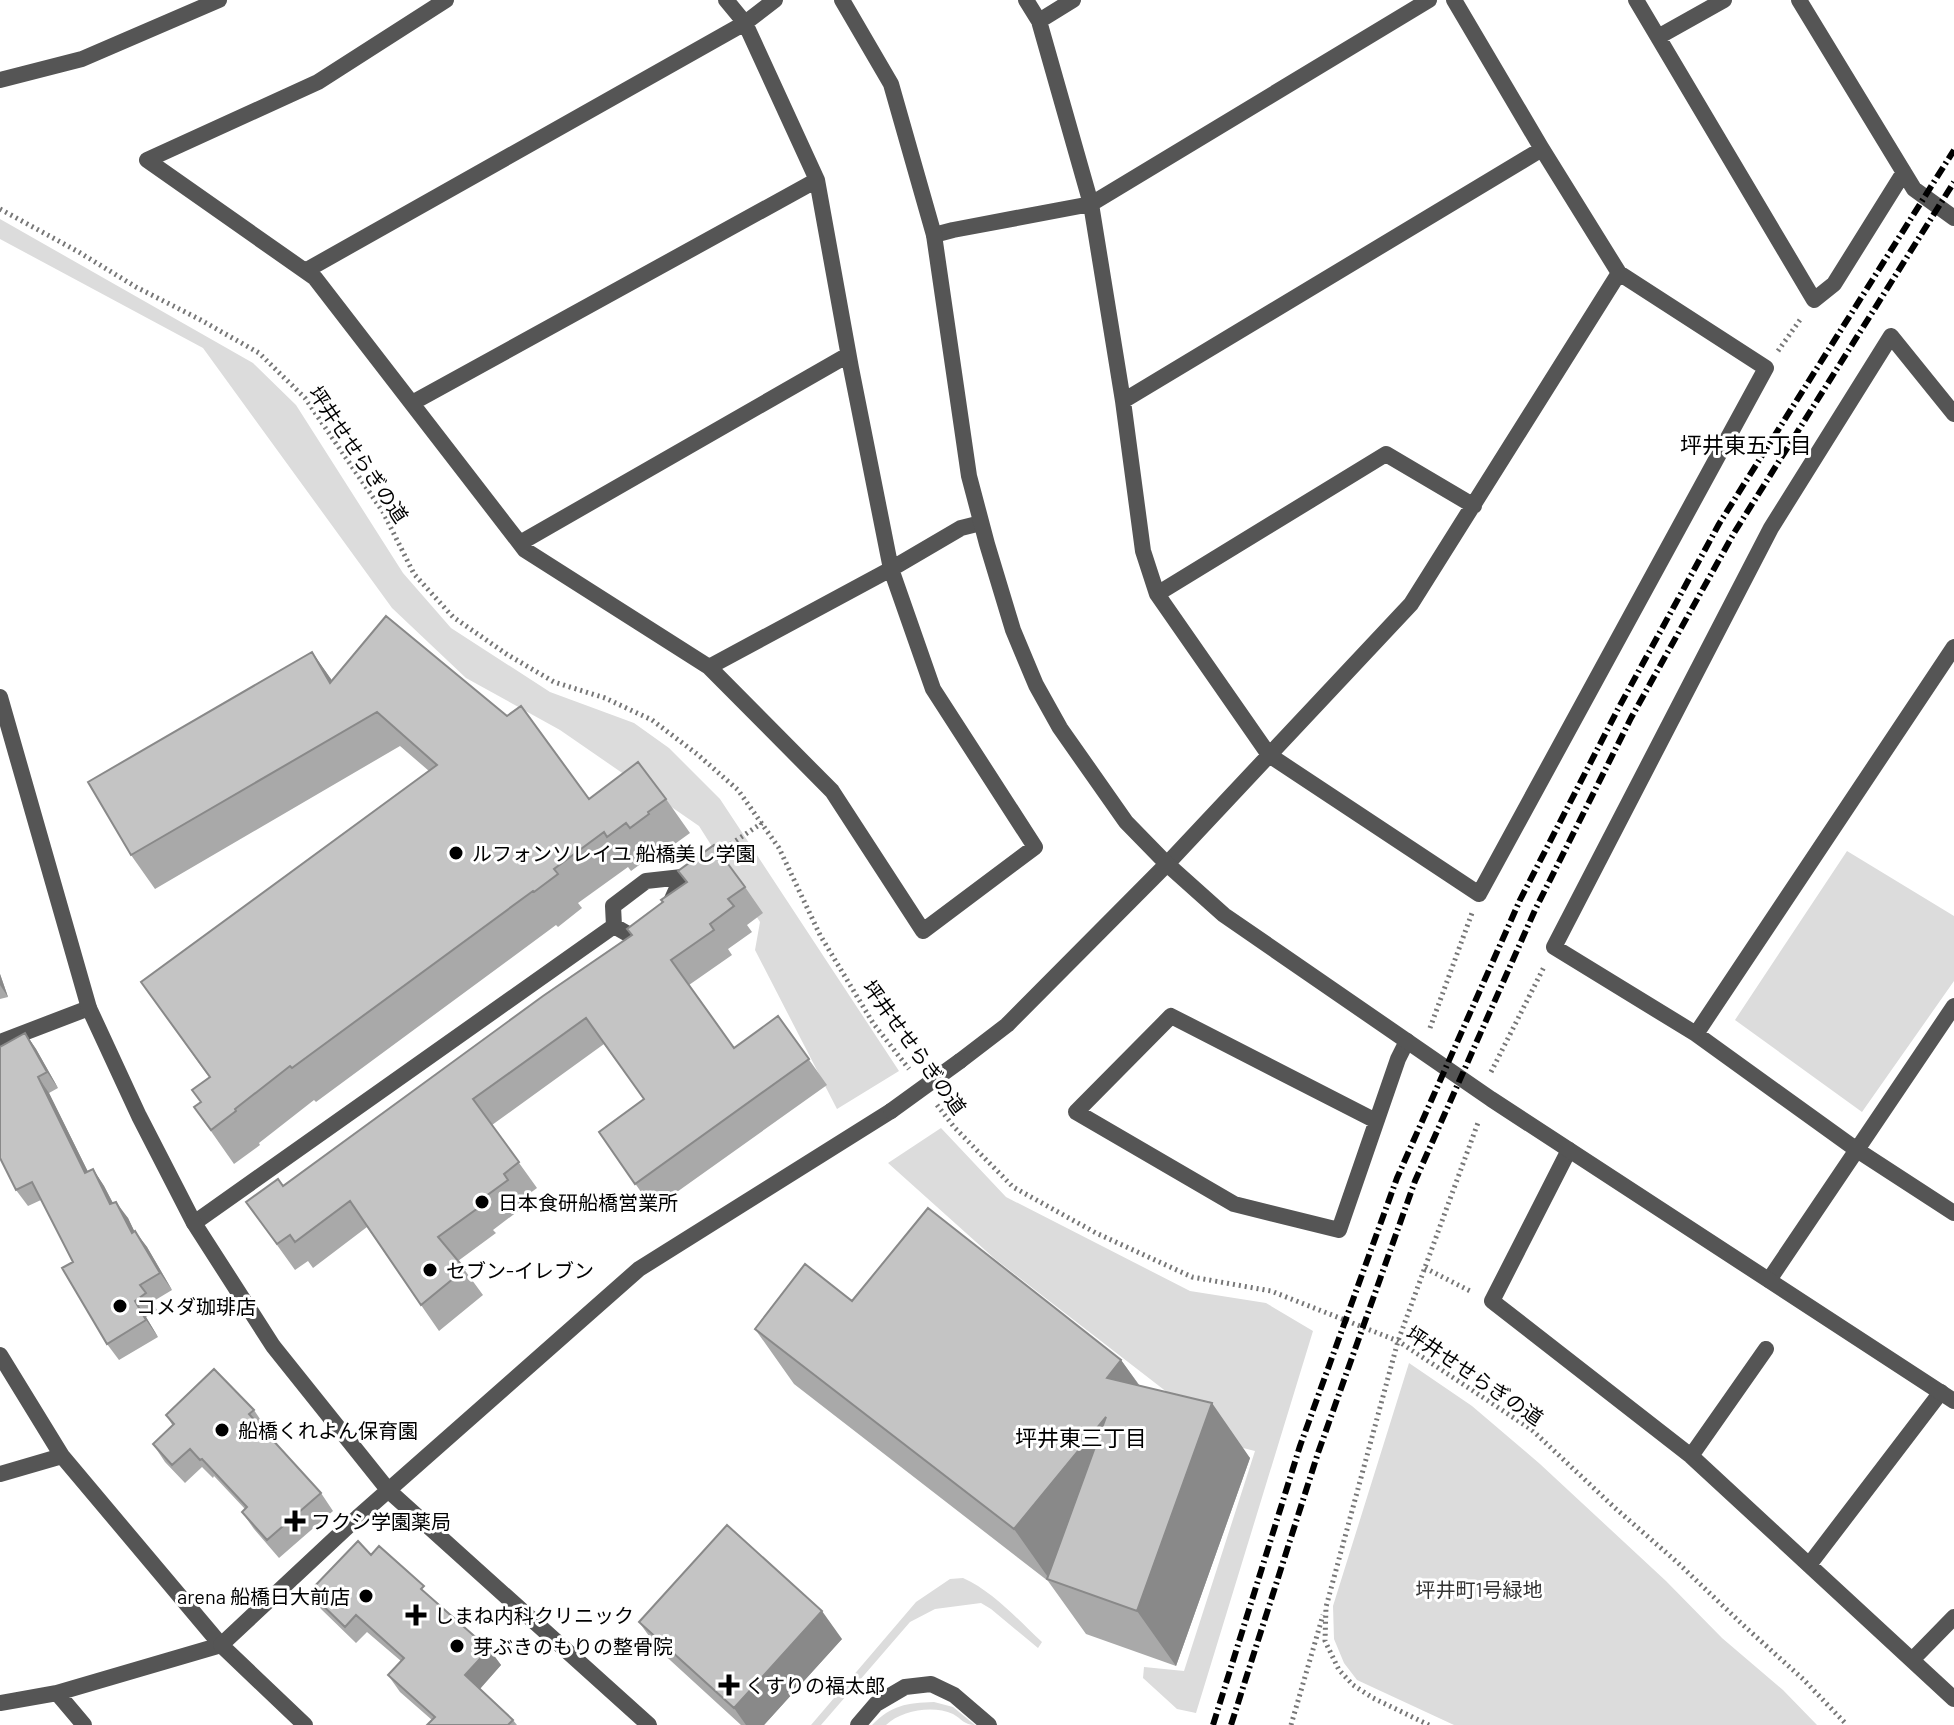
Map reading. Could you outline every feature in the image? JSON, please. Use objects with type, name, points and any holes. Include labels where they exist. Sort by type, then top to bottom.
[{"type":"street","points":[[0,80],[82,59],[219,0]]},
{"type":"street","points":[[446,0],[318,82],[147,160],[315,278],[525,550],[709,667],[832,791],[923,931],[1035,847],[933,689],[891,569],[817,180],[745,23],[726,0]]},
{"type":"street","points":[[305,271],[745,23],[775,0]]},
{"type":"street","points":[[842,0],[891,84],[934,235],[969,476],[1013,630],[1036,685],[1060,728],[1126,822],[1224,915],[1482,1093],[1948,1396],[1809,1565]]},
{"type":"street","points":[[1026,0],[1039,21],[1091,204],[1123,401],[1143,551],[1157,594],[1269,755],[1479,894],[1766,368],[1619,273],[1454,0]]},
{"type":"street","points":[[1039,21],[1073,0]]},
{"type":"street","points":[[934,235],[1091,204],[1429,0]]},
{"type":"street","points":[[1636,0],[1814,300],[1834,284],[1904,172]]},
{"type":"street","points":[[1658,37],[1724,0]]},
{"type":"street","points":[[1799,0],[1914,189],[1954,218]]},
{"type":"street","points":[[1123,401],[1542,149]]},
{"type":"street","points":[[412,403],[817,180]]},
{"type":"street","points":[[0,1703],[57,1693],[221,1645],[358,1517],[639,1269],[891,1111],[1007,1025],[1167,864],[1411,604],[1619,273]]},
{"type":"street","points":[[1954,414],[1891,336],[1771,528],[1554,947],[1696,1034],[1857,1150],[1954,1213]]},
{"type":"street","points":[[520,543],[848,355]]},
{"type":"street","points":[[1157,594],[1386,454],[1474,506]]},
{"type":"street","points":[[709,667],[961,528],[981,523]]},
{"type":"street","points":[[1696,1034],[1954,647]]},
{"type":"street","points":[[0,697],[89,1008],[139,1116],[194,1223],[273,1346],[389,1491],[649,1725]]},
{"type":"street","points":[[614,926],[613,906],[646,881],[682,877]]},
{"type":"street","points":[[614,926],[635,938],[663,920],[682,877]]},
{"type":"street","points":[[194,1223],[614,926]]},
{"type":"street","points":[[1769,1280],[1857,1150],[1948,1030],[1954,1006]]},
{"type":"street","points":[[0,1042],[89,1008]]},
{"type":"street","points":[[1376,1121],[1171,1016],[1076,1112],[1234,1204],[1339,1230],[1407,1041]]},
{"type":"street","points":[[1569,1150],[1492,1301],[1691,1456],[1954,1699]]},
{"type":"street","points":[[1691,1456],[1766,1349]]},
{"type":"street","points":[[0,1355],[62,1456],[221,1645],[305,1725]]},
{"type":"street","points":[[0,1474],[62,1456]]},
{"type":"street","points":[[1912,1660],[1954,1617]]},
{"type":"street","points":[[858,1725],[876,1704],[905,1687],[931,1684],[954,1695],[989,1725]]},
{"type":"street","points":[[57,1693],[84,1725]]},
{"type":"path","name":"坪井せせらぎの道","points":[[0,209],[259,353],[305,398],[383,512],[414,574],[453,617],[554,682],[605,698],[652,720],[738,790],[779,848],[820,935],[873,1023],[918,1081]]},
{"type":"path","points":[[1766,368],[1814,300]]},
{"type":"path","points":[[682,877],[762,823]]},
{"type":"path","points":[[1430,1029],[1479,894]]},
{"type":"path","points":[[1291,1725],[1398,1341],[1480,1115],[1482,1093],[1554,947]]},
{"type":"path","name":"坪井せせらぎの道","points":[[936,1104],[954,1127],[1013,1187],[1096,1233],[1192,1277],[1271,1291],[1398,1341],[1532,1430],[1803,1679],[1847,1725]]},
{"type":"path","points":[[1425,1268],[1492,1301]]},
{"type":"path","points":[[1326,1607],[1325,1641],[1339,1670],[1353,1685],[1373,1698],[1429,1725]]},
{"type":"green space","points":[[0,219],[253,363],[296,405],[403,573],[451,628],[550,692],[634,723],[669,748],[720,799],[899,1071],[837,1109],[755,950],[760,922],[699,826],[560,730],[466,678],[392,608],[203,348],[0,239]]},
{"type":"green space","points":[[1847,851],[1954,916],[1954,981],[1862,1112],[1735,1020]]},
{"type":"green space","points":[[941,1128],[1006,1197],[1190,1291],[1266,1303],[1313,1331],[1196,1713],[1177,1709],[1143,1678],[1144,1667],[1184,1671],[1255,1451],[1164,1428],[1172,1396],[995,1259],[888,1163]]},
{"type":"green space","name":"坪井町1号緑地","points":[[1409,1363],[1472,1406],[1540,1464],[1817,1725],[1454,1725],[1357,1680],[1344,1663],[1334,1639],[1333,1606]]},
{"type":"green space","points":[[963,1578],[985,1591],[1015,1616],[1042,1642],[1038,1648],[981,1603],[935,1609],[910,1622],[821,1725],[811,1725],[916,1602],[950,1579]]},
{"type":"green space","points":[[934,1702],[953,1707],[975,1725],[945,1711],[927,1710],[900,1716],[886,1725],[872,1725],[900,1706]]},
{"type":"building","points":[[386,616],[507,716],[521,706],[589,799],[638,762],[666,799],[630,828],[626,823],[607,837],[604,832],[554,869],[558,874],[292,1068],[290,1066],[211,1130],[194,1107],[201,1102],[192,1090],[210,1077],[141,982],[437,765],[377,712],[131,855],[88,782],[312,652],[330,683]]},
{"type":"building","points":[[714,845],[745,887],[728,899],[734,906],[710,924],[714,930],[671,960],[734,1048],[778,1016],[809,1059],[635,1184],[599,1132],[644,1099],[586,1018],[473,1099],[519,1162],[504,1174],[508,1180],[475,1204],[478,1208],[438,1237],[465,1269],[421,1305],[350,1201],[295,1242],[290,1235],[277,1244],[246,1202],[278,1179],[283,1186],[543,996],[632,935],[627,929],[687,882],[678,871]]},
{"type":"building","points":[[25,1033],[47,1072],[38,1077],[85,1173],[93,1169],[110,1204],[116,1202],[132,1233],[135,1231],[160,1273],[140,1285],[146,1293],[135,1301],[146,1320],[107,1344],[62,1268],[73,1262],[32,1182],[16,1190],[0,1158],[0,1047]]},
{"type":"building","points":[[928,1208],[1121,1360],[1107,1378],[1212,1403],[1137,1611],[1047,1579],[1106,1417],[1014,1529],[755,1329],[805,1264],[852,1301]]},
{"type":"building","points":[[214,1369],[254,1410],[249,1414],[321,1493],[267,1540],[242,1512],[247,1507],[202,1459],[190,1449],[172,1465],[153,1444],[174,1424],[166,1415]]},
{"type":"building","points":[[727,1525],[822,1611],[734,1708],[639,1622]]},
{"type":"building","points":[[358,1541],[371,1555],[379,1546],[424,1586],[421,1589],[489,1649],[465,1675],[513,1720],[508,1725],[427,1725],[435,1717],[388,1675],[404,1658],[356,1615],[345,1627],[309,1592]]},
{"type":"railway","points":[[1213,1725],[1300,1446],[1397,1178],[1520,900],[1618,709],[1719,524],[1954,150]]},
{"type":"railway","points":[[1231,1725],[1318,1453],[1415,1181],[1535,910],[1631,718],[1734,533],[1954,182]]},
{"type":"place","name":"ルフォンソレイユ 船橋美し学園","points":[[456,853]]},
{"type":"place","name":"日本食研船橋営業所","points":[[482,1202]]},
{"type":"place","name":"セブン-イレブン","points":[[430,1270]]},
{"type":"place","name":"コメダ珈琲店","points":[[120,1306]]},
{"type":"place","name":"船橋くれよん保育園","points":[[222,1430]]},
{"type":"place","name":"フクシ学園薬局","points":[[295,1521]]},
{"type":"place","name":"arena 船橋日大前店","points":[[366,1596]]},
{"type":"place","name":"しまね内科クリニック","points":[[416,1615]]},
{"type":"place","name":"芽ぶきのもりの整骨院","points":[[457,1646]]},
{"type":"place","name":"くすりの福太郎","points":[[729,1685]]},
{"type":"district","name":"坪井東五丁目","points":[[1746,444]]},
{"type":"district","name":"坪井東三丁目","points":[[1081,1437]]}]
